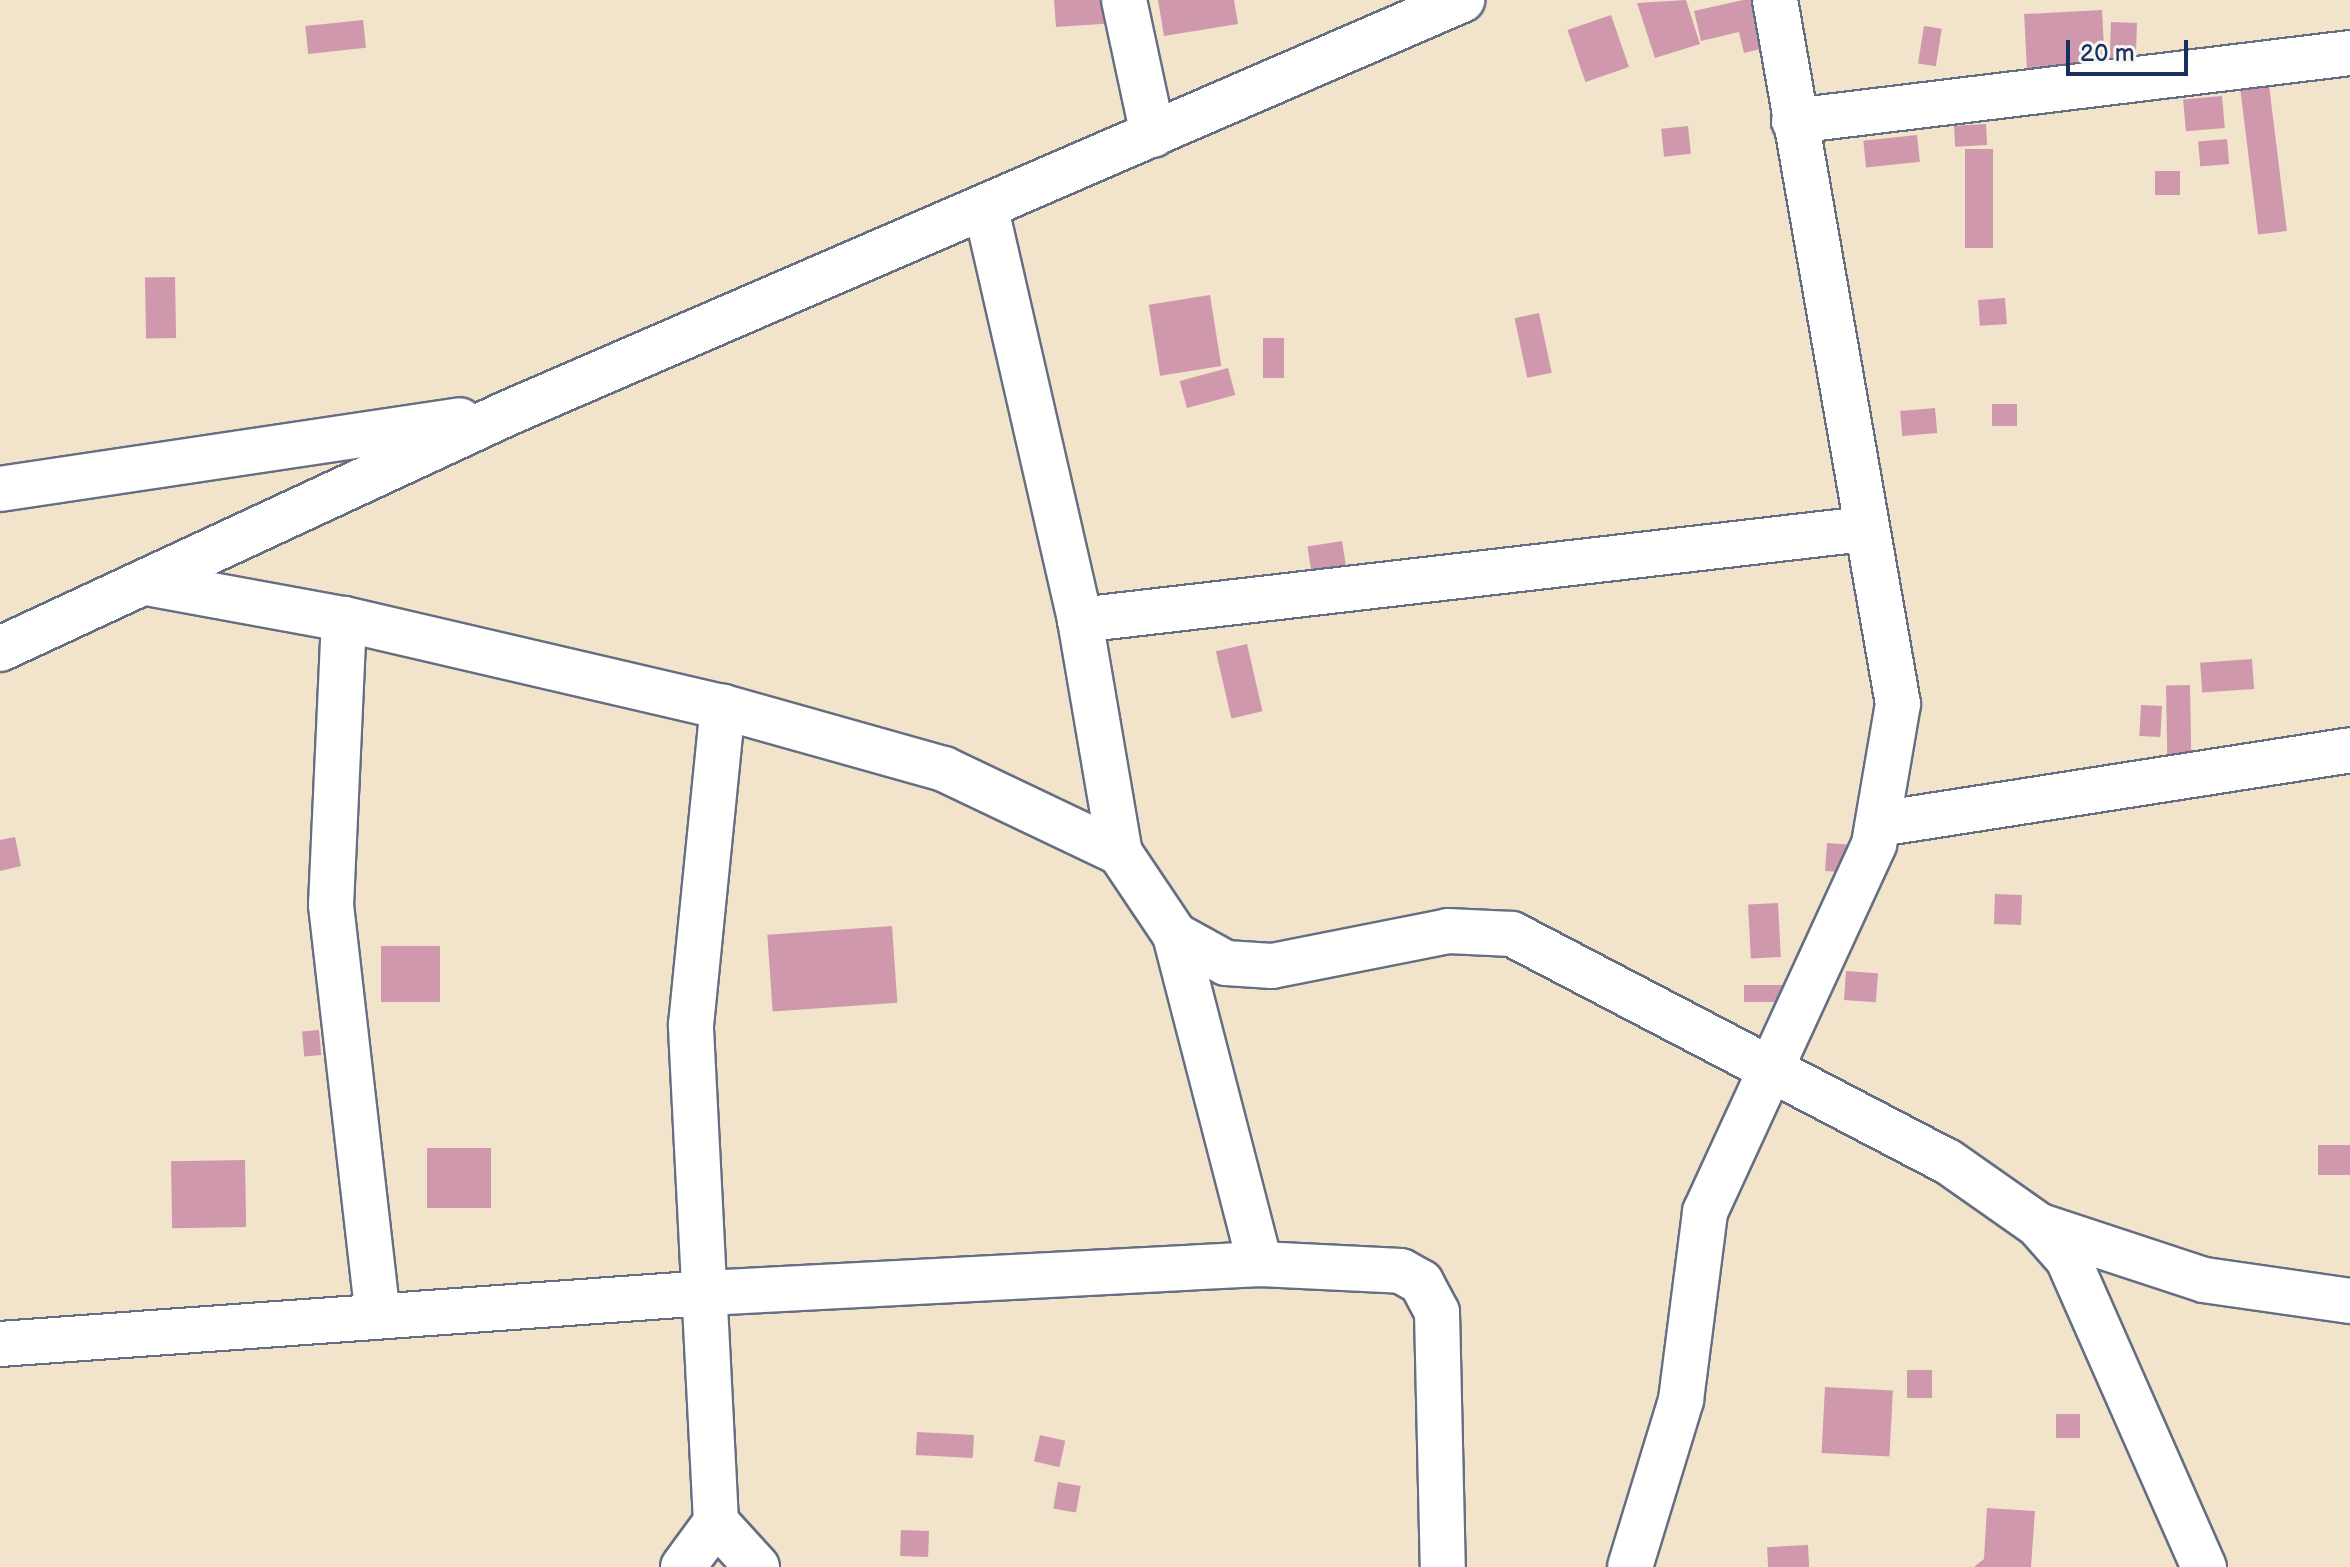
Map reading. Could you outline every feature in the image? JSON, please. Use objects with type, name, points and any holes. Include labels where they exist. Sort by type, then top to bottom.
[{"type":"street","points":[[1124,0],[1153,135]]},
{"type":"street","points":[[0,649],[508,413],[986,209],[1462,0]]},
{"type":"street","points":[[1630,1567],[1681,1400],[1705,1212],[1770,1073],[1879,824],[1898,683],[1864,529],[1775,0]]},
{"type":"street","points":[[1794,121],[2350,53]]},
{"type":"street","points":[[986,209],[1080,620],[1120,853],[1175,935],[1260,1264]]},
{"type":"street","points":[[0,489],[508,413]]},
{"type":"street","points":[[1080,620],[1864,529]]},
{"type":"street","points":[[147,583],[344,619],[723,707],[944,769],[1120,853]]},
{"type":"street","points":[[344,619],[331,905],[378,1316]]},
{"type":"street","points":[[683,1567],[716,1522],[691,1025],[723,707]]},
{"type":"street","points":[[1879,824],[2350,750]]},
{"type":"street","points":[[1175,935],[1226,963],[1272,966],[1448,931],[1512,934],[1770,1073],[1947,1161],[2038,1225],[2068,1259],[2101,1321],[2204,1567]]},
{"type":"street","points":[[2038,1225],[2204,1280],[2350,1301]]},
{"type":"street","points":[[0,1344],[706,1293],[1260,1264],[1401,1271],[1421,1282],[1437,1312],[1443,1567]]},
{"type":"street","points":[[716,1522],[757,1567]]},
{"type":"building","points":[[1054,0],[1114,0],[1116,23],[1056,27]]},
{"type":"building","points":[[1158,0],[1234,0],[1238,24],[1164,36]]},
{"type":"building","points":[[1686,0],[1700,44],[1655,58],[1637,3]]},
{"type":"building","points":[[1743,0],[1759,0],[1769,47],[1744,53],[1739,32],[1701,41],[1694,11]]},
{"type":"building","points":[[2102,10],[2105,68],[2027,72],[2024,14]]},
{"type":"building","points":[[1611,15],[1629,67],[1585,82],[1568,30]]},
{"type":"building","points":[[363,20],[366,48],[308,54],[305,26]]},
{"type":"building","points":[[2111,22],[2137,23],[2136,64],[2110,63]]},
{"type":"building","points":[[1924,26],[1942,29],[1936,66],[1918,64]]},
{"type":"building","points":[[2269,85],[2287,231],[2258,234],[2240,89]]},
{"type":"building","points":[[2222,96],[2225,128],[2186,131],[2183,99]]},
{"type":"building","points":[[1986,124],[1987,145],[1955,147],[1954,126]]},
{"type":"building","points":[[1688,126],[1691,154],[1664,157],[1661,129]]},
{"type":"building","points":[[1917,135],[1920,162],[1866,167],[1863,141]]},
{"type":"building","points":[[2227,139],[2229,164],[2200,166],[2198,142]]},
{"type":"building","points":[[1965,149],[1993,149],[1993,248],[1965,248]]},
{"type":"building","points":[[2155,171],[2180,171],[2180,195],[2155,195]]},
{"type":"building","points":[[175,277],[176,338],[146,339],[145,278]]},
{"type":"building","points":[[1210,295],[1221,366],[1160,376],[1149,305]]},
{"type":"building","points":[[2005,298],[2007,324],[1980,326],[1978,300]]},
{"type":"building","points":[[1539,313],[1552,373],[1527,378],[1515,318]]},
{"type":"building","points":[[1263,338],[1284,338],[1284,378],[1263,378]]},
{"type":"building","points":[[1228,368],[1235,395],[1187,408],[1180,381]]},
{"type":"building","points":[[1992,404],[2017,404],[2017,426],[1992,426]]},
{"type":"building","points":[[1935,408],[1937,433],[1902,436],[1900,411]]},
{"type":"building","points":[[1342,541],[1349,587],[1315,593],[1307,546]]},
{"type":"building","points":[[1247,644],[1263,711],[1231,718],[1216,651]]},
{"type":"building","points":[[2252,659],[2254,689],[2202,693],[2200,663]]},
{"type":"building","points":[[2166,685],[2190,685],[2191,760],[2167,760]]},
{"type":"building","points":[[2141,705],[2162,706],[2160,737],[2139,736]]},
{"type":"building","points":[[15,837],[21,866],[0,871],[0,840]]},
{"type":"building","points":[[1827,843],[1858,845],[1856,873],[1825,871]]},
{"type":"building","points":[[1995,894],[2022,895],[2021,925],[1994,924]]},
{"type":"building","points":[[1778,903],[1781,957],[1751,958],[1748,905]]},
{"type":"building","points":[[892,926],[897,1003],[773,1012],[767,935]]},
{"type":"building","points":[[381,946],[440,946],[440,1002],[381,1002]]},
{"type":"building","points":[[1846,971],[1878,973],[1876,1002],[1844,1000]]},
{"type":"building","points":[[1744,985],[1791,985],[1791,1002],[1744,1002]]},
{"type":"building","points":[[319,1030],[321,1055],[304,1056],[302,1031]]},
{"type":"building","points":[[2318,1145],[2350,1145],[2350,1175],[2318,1175]]},
{"type":"building","points":[[427,1148],[491,1148],[491,1208],[427,1208]]},
{"type":"building","points":[[245,1160],[246,1227],[172,1228],[171,1161]]},
{"type":"building","points":[[1907,1370],[1932,1370],[1932,1398],[1907,1398]]},
{"type":"building","points":[[1825,1387],[1893,1391],[1889,1456],[1822,1453]]},
{"type":"building","points":[[2056,1414],[2080,1414],[2080,1438],[2056,1438]]},
{"type":"building","points":[[917,1432],[974,1435],[973,1458],[916,1455]]},
{"type":"building","points":[[1040,1435],[1065,1441],[1059,1467],[1034,1461]]},
{"type":"building","points":[[1058,1482],[1081,1486],[1076,1513],[1053,1509]]},
{"type":"building","points":[[1987,1508],[2035,1511],[2031,1567],[1974,1567],[1984,1559]]},
{"type":"building","points":[[901,1530],[929,1531],[928,1557],[900,1556]]},
{"type":"building","points":[[1808,1545],[1809,1567],[1768,1567],[1767,1547]]}]
